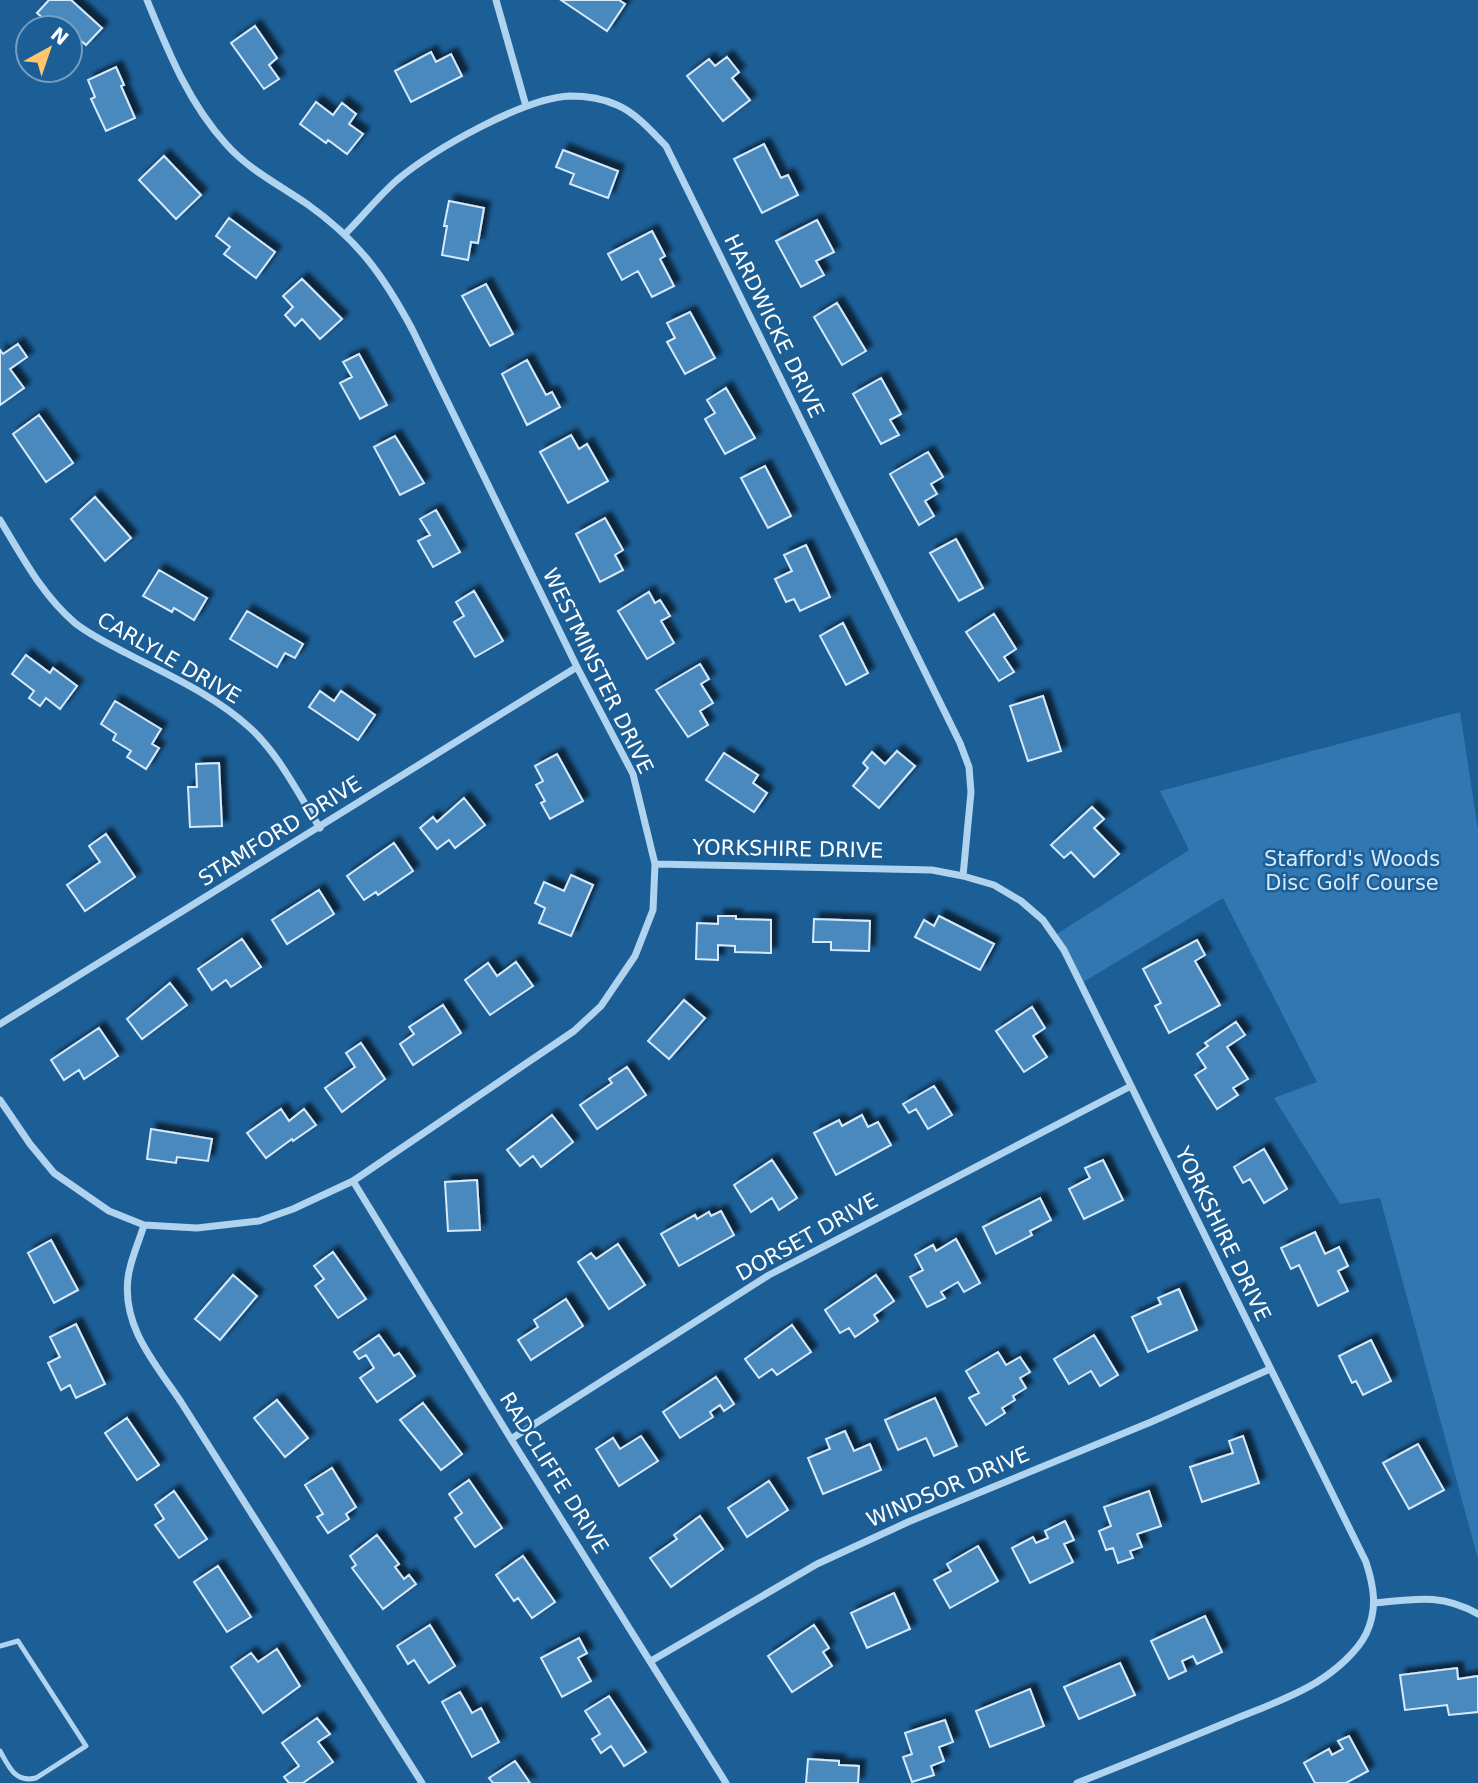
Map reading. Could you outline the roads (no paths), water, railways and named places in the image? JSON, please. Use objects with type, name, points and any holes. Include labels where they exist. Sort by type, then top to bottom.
[{"type":"street","name":"WESTMINSTER DRIVE","points":[[0,1100],[54,1173],[109,1211],[144,1225],[197,1228],[259,1221],[293,1209],[353,1181],[574,1031],[601,1006],[635,956],[653,910],[655,864],[633,774],[577,667],[388,285],[365,254],[345,234],[307,204],[254,171],[226,145],[200,113],[177,72],[147,0]]},
{"type":"street","points":[[496,0],[526,106]]},
{"type":"street","name":"HARDWICKE DRIVE","points":[[345,234],[396,181],[428,156],[470,132],[526,106],[567,96],[594,97],[619,105],[644,124],[666,146],[960,743],[969,766],[971,792],[963,876]]},
{"type":"street","name":"CARLYLE DRIVE","points":[[0,520],[40,585],[77,625],[228,709],[252,729],[273,754],[320,828]]},
{"type":"street","name":"STAMFORD DRIVE","points":[[0,1024],[577,667]]},
{"type":"street","name":"YORKSHIRE DRIVE","points":[[655,864],[932,870],[994,886],[1021,901],[1044,920],[1064,950],[1366,1562],[1374,1589],[1374,1612],[1365,1636],[1342,1663],[1317,1682],[1245,1715],[1077,1783]]},
{"type":"street","name":"DORSET DRIVE","points":[[511,1439],[769,1275],[1131,1086]]},
{"type":"street","name":"RADCLIFFE DRIVE","points":[[353,1181],[726,1783]]},
{"type":"street","points":[[144,1225],[128,1276],[127,1297],[131,1321],[140,1340],[422,1783]]},
{"type":"street","name":"WINDSOR DRIVE","points":[[651,1661],[817,1564],[908,1521],[1151,1422],[1270,1369]]},
{"type":"street","points":[[1374,1603],[1427,1597],[1450,1602],[1478,1614]]},
{"type":"lane","points":[[0,1646],[18,1641],[86,1746],[31,1781],[19,1780],[0,1751]]},
{"type":"park label","name":"Stafford's Woods Disc Golf Course","points":[[1352,871]]}]
